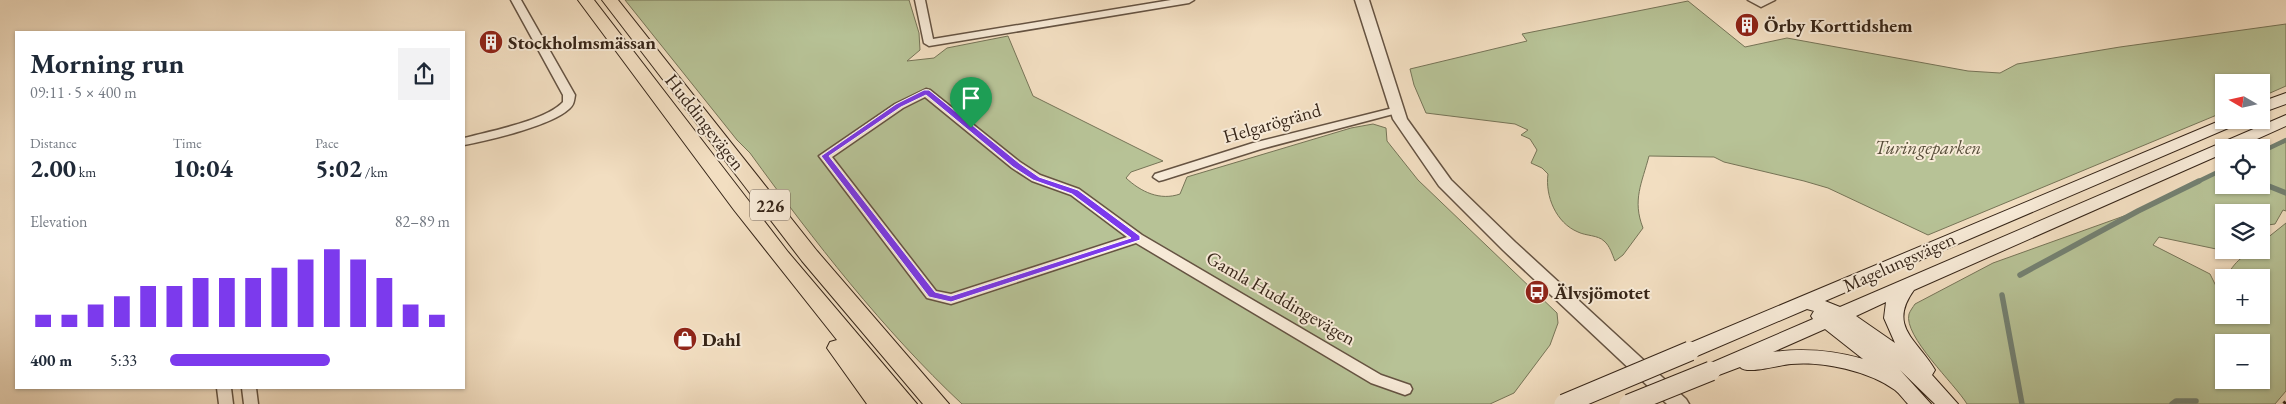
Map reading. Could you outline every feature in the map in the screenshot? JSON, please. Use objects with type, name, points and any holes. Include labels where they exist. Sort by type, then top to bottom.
[{"type":"main road","name":"Huddingevägen","points":[[586,0],[761,232],[857,351],[905,404]]},
{"type":"main road","name":"Huddingevägen","points":[[610,0],[832,284],[882,345],[937,404]]},
{"type":"main road","points":[[2270,104],[2286,98]]},
{"type":"main road","name":"Magelungsvägen","points":[[1628,404],[1833,319],[2286,120]]},
{"type":"main road","name":"Magelungsvägen","points":[[1564,404],[2215,128]]},
{"type":"main road","points":[[761,232],[764,253],[879,404]]},
{"type":"main road","points":[[1907,286],[1897,301],[1893,312],[1894,321],[1909,351],[1950,404]]},
{"type":"main road","points":[[1806,301],[1907,365],[1950,404]]},
{"type":"main road","points":[[1833,319],[1922,404]]},
{"type":"main road","points":[[1710,371],[1776,358],[1816,354],[1852,362],[1901,384]]},
{"type":"street","points":[[465,142],[537,120],[567,105],[569,95],[516,0]]},
{"type":"street","points":[[920,0],[929,43],[1189,0]]},
{"type":"street","points":[[1362,0],[1383,60],[1397,110],[1413,139],[1445,183],[1509,246],[1678,404]]},
{"type":"street","name":"Gamla Huddingevägen","points":[[1137,238],[951,299],[932,295],[825,156],[898,106],[926,92],[1016,165],[1036,178],[1075,192],[1137,238],[1376,379],[1405,388]]},
{"type":"street","name":"Helgarögränd","points":[[1158,177],[1257,146],[1397,110]]},
{"type":"street","points":[[224,389],[226,404]]},
{"type":"street","points":[[249,389],[251,404]]},
{"type":"green space","points":[[625,0],[909,0],[919,33],[920,50],[907,61],[934,58],[947,48],[1008,36],[1033,96],[1163,161],[1131,172],[1126,178],[1144,191],[1158,196],[1180,194],[1187,177],[1351,128],[1373,124],[1386,128],[1387,141],[1418,180],[1557,313],[1558,323],[1550,345],[1514,393],[1490,404],[962,404],[905,346],[850,284],[750,153],[737,140]]},
{"type":"green space","name":"Turingeparken","points":[[1688,1],[1745,47],[1787,38],[1968,71],[2000,73],[2017,64],[2120,47],[2286,24],[2286,86],[2270,93],[2270,74],[2215,74],[2215,116],[1928,235],[1828,188],[1804,181],[1724,162],[1714,157],[1649,156],[1638,200],[1638,209],[1643,228],[1623,255],[1615,261],[1604,241],[1570,228],[1558,215],[1550,200],[1548,174],[1542,168],[1531,163],[1537,150],[1530,139],[1521,135],[1528,130],[1515,124],[1426,113],[1414,85],[1410,69],[1527,41],[1522,34]]},
{"type":"green space","points":[[2286,142],[2286,211],[2283,210],[2275,224],[2270,225],[2270,204],[2215,204],[2215,249],[2159,237],[2153,245],[2210,274],[2215,284],[2215,324],[2270,324],[2270,269],[2231,269],[2241,259],[2270,259],[2270,236],[2286,223],[2286,391],[2275,404],[1967,404],[1931,360],[1914,335],[1909,323],[1909,314],[1915,304],[1993,263],[2138,211],[2215,173],[2215,194],[2270,194],[2270,148]]},
{"type":"waterway","points":[[2270,148],[2286,140]]},
{"type":"waterway","points":[[2197,182],[2215,173]]},
{"type":"waterway","points":[[2020,275],[2138,211],[2199,181]]},
{"type":"waterway","points":[[2270,187],[2286,193]]},
{"type":"waterway","points":[[2002,295],[2022,404]]},
{"type":"waterway","points":[[2172,404],[2176,401],[2196,401]]},
{"type":"place","name":"Örby Korttidshem","points":[[1747,25]]},
{"type":"place","name":"Stockholmsmässan","points":[[491,42]]},
{"type":"place","name":"Älvsjömotet","points":[[1537,292]]},
{"type":"place","name":"Dahl","points":[[685,339]]},
{"type":"route","points":[[926,92],[971,128],[1016,165],[1036,178],[1075,192],[1137,238],[951,299],[932,295],[825,156],[898,106],[926,92]]}]
